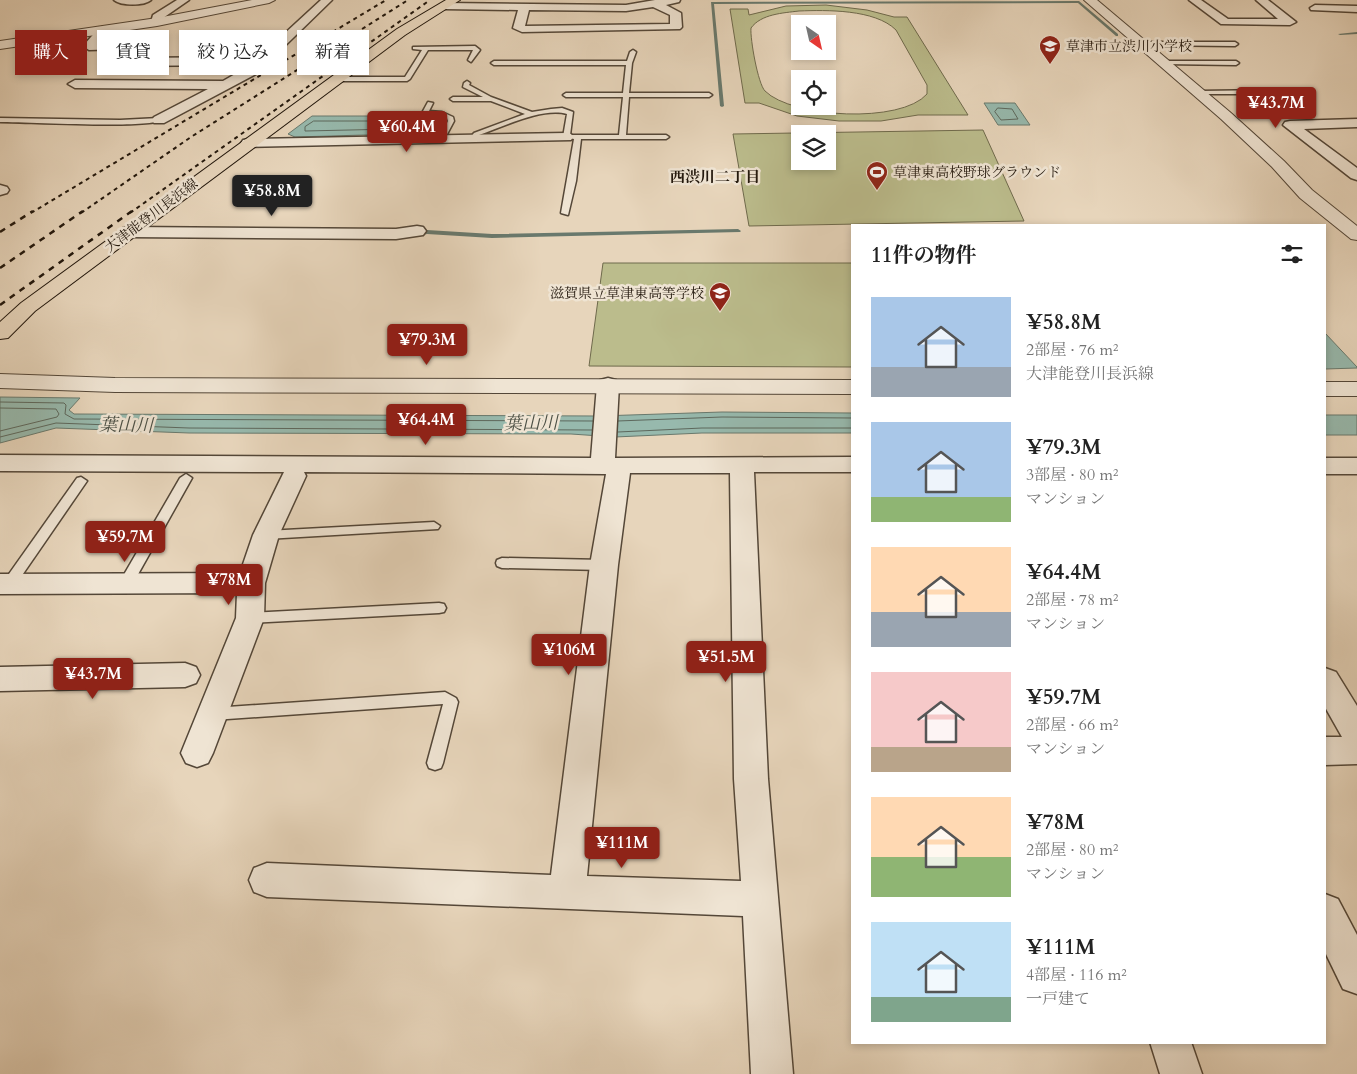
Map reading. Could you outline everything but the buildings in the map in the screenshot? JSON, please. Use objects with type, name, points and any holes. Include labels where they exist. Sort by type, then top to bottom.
[{"type":"main road","name":"大津能登川長浜線","points":[[0,333],[28,306],[248,143],[401,32],[449,3]]},
{"type":"street","points":[[119,0],[146,0]]},
{"type":"street","points":[[157,22],[157,17],[184,0]]},
{"type":"street","points":[[103,30],[157,22],[269,0]]},
{"type":"street","points":[[287,38],[328,0]]},
{"type":"street","points":[[449,3],[524,8],[626,8],[674,0]]},
{"type":"street","points":[[1090,0],[1200,93],[1278,164],[1306,194],[1357,234]]},
{"type":"street","points":[[1194,0],[1225,22],[1290,22],[1261,0]]},
{"type":"street","points":[[524,8],[519,28],[522,29],[676,27],[675,13],[656,4]]},
{"type":"street","points":[[1315,8],[1357,9]]},
{"type":"street","points":[[0,45],[97,31]]},
{"type":"street","points":[[97,37],[89,46],[97,46]]},
{"type":"street","points":[[159,120],[244,75]]},
{"type":"street","points":[[75,84],[225,85]]},
{"type":"street","points":[[1357,123],[1290,125],[1357,175]]},
{"type":"street","points":[[248,143],[474,137],[572,138]]},
{"type":"street","points":[[129,232],[396,234],[417,231]]},
{"type":"street","points":[[0,381],[125,385],[851,387]]},
{"type":"street","points":[[567,893],[604,565],[611,466],[608,385]]},
{"type":"street","points":[[1326,389],[1357,389]]},
{"type":"street","points":[[0,463],[611,466],[851,464]]},
{"type":"street","points":[[742,465],[752,779],[772,1074]]},
{"type":"street","points":[[198,753],[250,618],[251,583],[266,535],[294,476]]},
{"type":"street","points":[[5,584],[251,583]]},
{"type":"street","points":[[0,679],[185,675]]},
{"type":"street","points":[[1326,682],[1357,734]]},
{"type":"street","points":[[1326,751],[1357,750]]},
{"type":"street","points":[[267,880],[761,899]]},
{"type":"street","points":[[1326,914],[1357,975]]},
{"type":"street","points":[[1171,1044],[1181,1074]]},
{"type":"lane","points":[[1142,44],[1234,44]]},
{"type":"lane","points":[[415,48],[475,48],[477,50],[471,60]]},
{"type":"lane","points":[[336,79],[407,79],[426,48]]},
{"type":"lane","points":[[622,138],[629,63],[633,52]]},
{"type":"lane","points":[[494,63],[629,63]]},
{"type":"lane","points":[[1165,63],[1236,63]]},
{"type":"lane","points":[[467,82],[465,86],[533,115]]},
{"type":"lane","points":[[1200,93],[1278,92]]},
{"type":"lane","points":[[566,95],[709,96]]},
{"type":"lane","points":[[453,99],[492,99]]},
{"type":"lane","points":[[430,103],[425,113],[442,114],[450,117],[451,121],[443,138]]},
{"type":"lane","points":[[474,137],[476,134],[548,111],[571,113],[572,181],[565,213]]},
{"type":"lane","points":[[0,120],[47,119],[141,122],[159,120]]},
{"type":"lane","points":[[572,138],[666,138]]},
{"type":"lane","points":[[125,585],[186,478]]},
{"type":"lane","points":[[5,584],[81,481]]},
{"type":"lane","points":[[266,535],[434,526]]},
{"type":"lane","points":[[502,563],[604,565]]},
{"type":"lane","points":[[250,618],[439,608]]},
{"type":"lane","points":[[213,714],[445,698],[451,702],[435,763]]},
{"type":"green space","points":[[826,5],[867,10],[894,17],[907,17],[968,115],[918,115],[881,121],[839,121],[794,115],[836,115],[836,113],[871,113],[895,110],[914,104],[927,94],[927,85],[896,30],[876,18],[863,14],[836,11],[799,11],[773,15],[755,23],[751,28],[752,42],[762,87],[779,100],[791,104],[791,114],[759,103],[745,103],[730,9],[748,9],[749,15],[786,6]]},
{"type":"green space","name":"草津東高校野球グラウンド","points":[[983,130],[1024,221],[851,224],[749,226],[733,134],[791,133],[791,170],[836,170],[836,132]]},
{"type":"green space","points":[[603,263],[851,263],[851,367],[589,366]]},
{"type":"water","points":[[984,103],[1015,103],[1030,125],[998,125]]},
{"type":"water","points":[[312,116],[395,116],[400,119],[403,131],[398,134],[295,137],[288,134]]},
{"type":"water","points":[[1326,334],[1357,367],[1326,369]]},
{"type":"water","name":"葉山川","points":[[0,397],[80,398],[69,410],[74,414],[599,416],[722,412],[851,413],[851,433],[702,433],[615,437],[571,434],[189,433],[56,428],[0,443]]},
{"type":"water","points":[[1326,415],[1357,415],[1357,435],[1326,435]]},
{"type":"waterway","points":[[722,106],[712,3],[1079,2],[1117,35]]},
{"type":"waterway","points":[[1340,34],[1357,33]]},
{"type":"waterway","points":[[415,235],[427,232],[492,236],[738,231]]},
{"type":"railway","points":[[31,213],[386,0]]},
{"type":"railway","points":[[81,213],[191,137],[408,0]]},
{"type":"railway","points":[[130,213],[430,0]]},
{"type":"railway","points":[[0,232],[33,211]]},
{"type":"railway","points":[[0,268],[83,211]]},
{"type":"railway","points":[[0,305],[132,211]]},
{"type":"place","name":"草津市立渋川小学校","points":[[1050,65]]},
{"type":"place","name":"草津東高校野球グラウンド","points":[[877,191]]},
{"type":"place","name":"滋賀県立草津東高等学校","points":[[720,312]]},
{"type":"district","name":"西渋川二丁目","points":[[715,177]]}]
